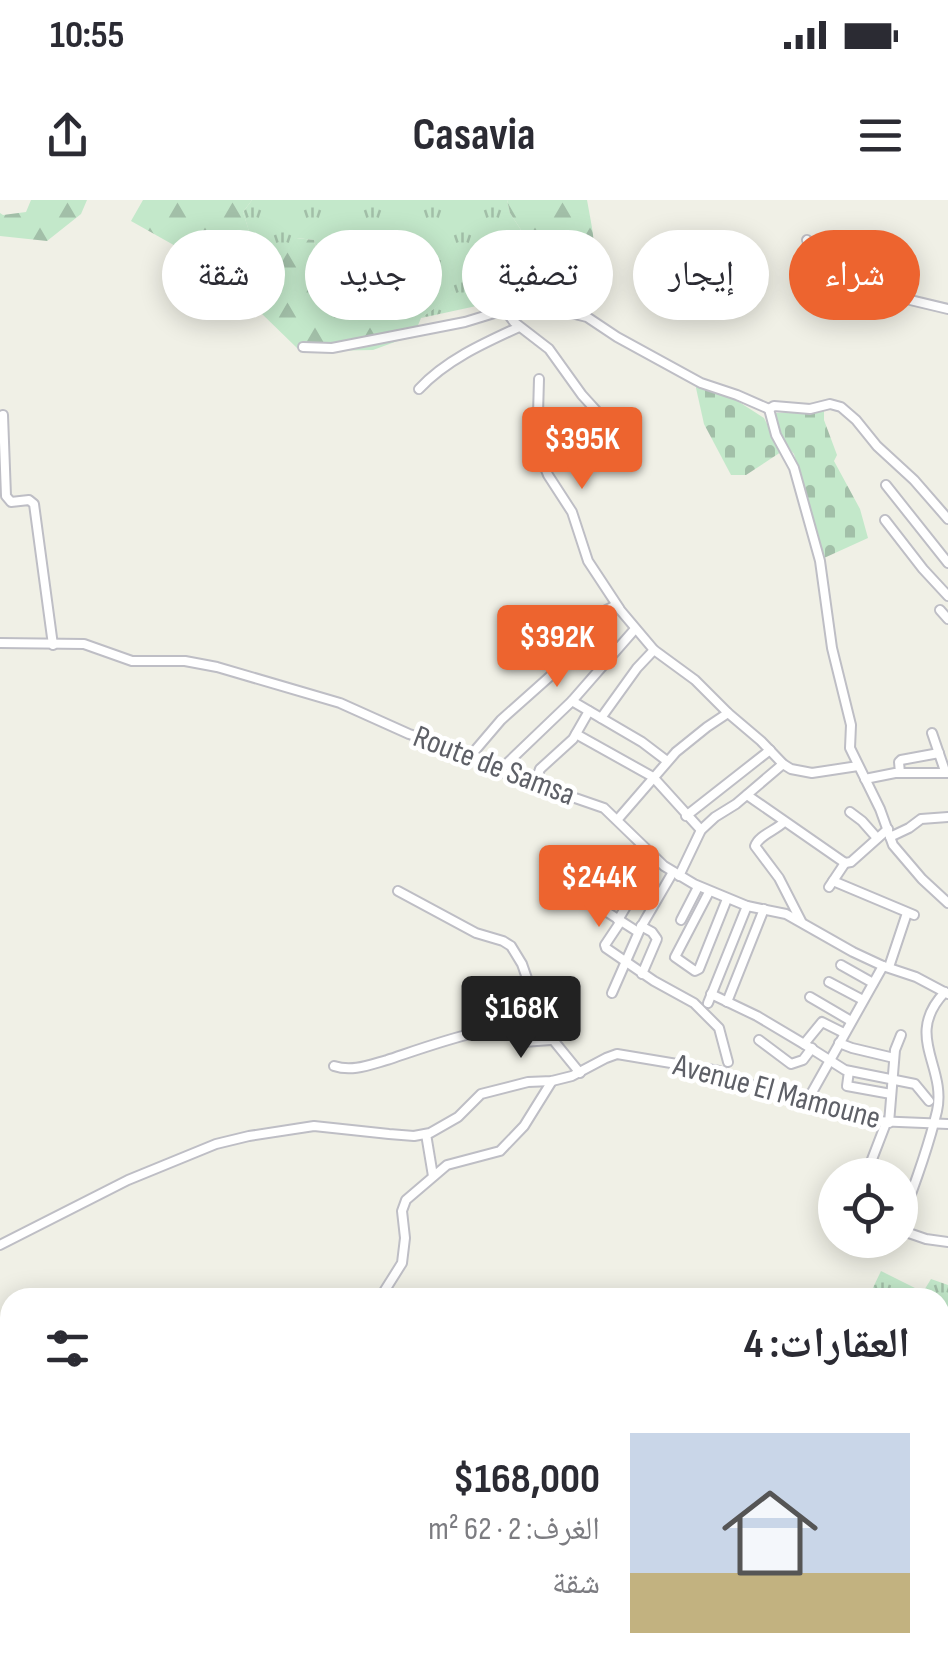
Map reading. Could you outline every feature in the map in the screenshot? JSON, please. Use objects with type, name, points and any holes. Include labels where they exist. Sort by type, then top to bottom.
[{"type":"street","points":[[920,303],[948,310]]},
{"type":"street","points":[[304,347],[332,348],[472,320]]},
{"type":"street","points":[[513,320],[549,349],[602,417]]},
{"type":"street","points":[[590,320],[701,382],[768,410],[778,441],[794,468],[820,562],[832,648],[850,725],[850,748],[896,848],[948,903]]},
{"type":"street","points":[[419,389],[461,357],[519,326]]},
{"type":"street","points":[[539,379],[542,460],[572,512],[588,561],[635,629],[783,764],[812,773],[858,766]]},
{"type":"street","points":[[768,410],[774,406],[806,410],[830,404],[841,408],[948,519]]},
{"type":"street","points":[[2,416],[6,496],[12,502],[29,500],[34,504],[53,645]]},
{"type":"street","points":[[886,485],[948,563]]},
{"type":"street","points":[[885,520],[948,596]]},
{"type":"street","points":[[472,754],[501,720],[556,672],[606,610],[618,608]]},
{"type":"street","points":[[940,610],[948,619]]},
{"type":"street","points":[[499,770],[572,702],[635,629]]},
{"type":"street","name":"Route de Samsa","points":[[0,643],[84,644],[132,660],[169,660],[217,667],[340,703],[426,741],[472,754],[499,770],[594,803],[618,819],[655,858],[698,887],[746,906],[786,914],[833,942],[944,991]]},
{"type":"street","points":[[602,718],[654,650]]},
{"type":"street","points":[[572,702],[667,761]]},
{"type":"street","points":[[535,784],[542,766],[568,745],[589,711]]},
{"type":"street","points":[[618,819],[667,761],[728,713]]},
{"type":"street","points":[[865,779],[887,773],[946,772],[932,733]]},
{"type":"street","points":[[576,734],[653,778],[700,830]]},
{"type":"street","points":[[686,816],[770,750]]},
{"type":"street","points":[[900,773],[901,760],[939,753]]},
{"type":"street","points":[[612,993],[640,929],[700,830],[783,764]]},
{"type":"street","points":[[748,795],[845,863]]},
{"type":"street","points":[[850,812],[877,838]]},
{"type":"street","points":[[806,1102],[872,983],[886,967],[910,914],[831,884],[845,863],[877,838],[909,828],[920,818],[948,817]]},
{"type":"street","points":[[784,822],[760,838],[756,846],[779,878],[800,921]]},
{"type":"street","points":[[600,908],[628,863],[646,848]]},
{"type":"street","points":[[655,858],[604,946],[624,963],[688,998],[714,1022],[728,1062]]},
{"type":"street","points":[[681,920],[698,887]]},
{"type":"street","points":[[0,1245],[133,1178],[235,1138],[314,1126],[426,1134],[458,1117],[480,1094],[580,1074],[544,1030],[522,964],[511,946],[476,933],[398,891]]},
{"type":"street","points":[[709,892],[676,957],[695,971],[727,899]]},
{"type":"street","points":[[582,896],[619,920],[652,932],[656,939],[642,974]]},
{"type":"street","points":[[746,906],[710,998],[757,1016],[849,1071],[914,1084],[929,1101]]},
{"type":"street","points":[[727,1002],[764,909]]},
{"type":"street","points":[[693,924],[713,934]]},
{"type":"street","points":[[840,965],[872,983]]},
{"type":"street","points":[[918,1176],[938,1096],[926,1046],[926,1027],[948,977]]},
{"type":"street","points":[[829,982],[863,1000]]},
{"type":"street","points":[[810,997],[851,1021]]},
{"type":"street","points":[[759,1040],[790,1064],[803,1060],[822,1022],[844,1033]]},
{"type":"street","points":[[334,1066],[345,1070],[364,1066],[476,1033],[532,1026],[544,1030]]},
{"type":"street","points":[[506,1028],[523,1042],[552,1040]]},
{"type":"street","points":[[873,1158],[888,1123],[894,1058],[901,1035]]},
{"type":"street","points":[[839,1043],[894,1058]]},
{"type":"street","name":"Avenue El Mamoune","points":[[580,1074],[604,1059],[626,1054],[719,1072],[783,1098],[888,1123],[948,1124]]},
{"type":"street","points":[[849,1071],[847,1086],[890,1094]]},
{"type":"street","points":[[386,1288],[402,1263],[404,1204],[447,1165],[500,1151],[524,1126],[552,1081]]},
{"type":"street","points":[[426,1134],[433,1176]]},
{"type":"street","points":[[918,1235],[948,1242]]},
{"type":"green space","points":[[31,200],[87,200],[81,214],[47,241],[0,236],[0,213],[26,212]]},
{"type":"green space","points":[[143,200],[252,200],[243,212],[249,230],[162,230],[162,238],[131,221]]},
{"type":"green space","points":[[252,200],[507,200],[521,230],[462,230],[462,309],[442,313],[442,303],[455,293],[442,289],[442,230],[305,230],[305,239],[297,238],[285,246],[285,230],[249,230],[243,212]]},
{"type":"green space","points":[[507,200],[587,200],[592,230],[521,230]]},
{"type":"green space","points":[[296,238],[305,239],[305,320],[420,320],[414,335],[373,350],[297,348],[268,320],[285,320],[285,245]]},
{"type":"green space","points":[[449,282],[456,293],[442,303],[442,283]]},
{"type":"green space","points":[[697,383],[764,418],[781,452],[746,475],[731,475],[704,424]]},
{"type":"green space","points":[[824,411],[837,455],[834,461],[860,509],[868,538],[824,558],[794,454],[781,440],[773,413]]},
{"type":"green space","points":[[881,1271],[915,1288],[873,1288]]},
{"type":"green space","points":[[931,1279],[948,1288],[925,1288]]}]
